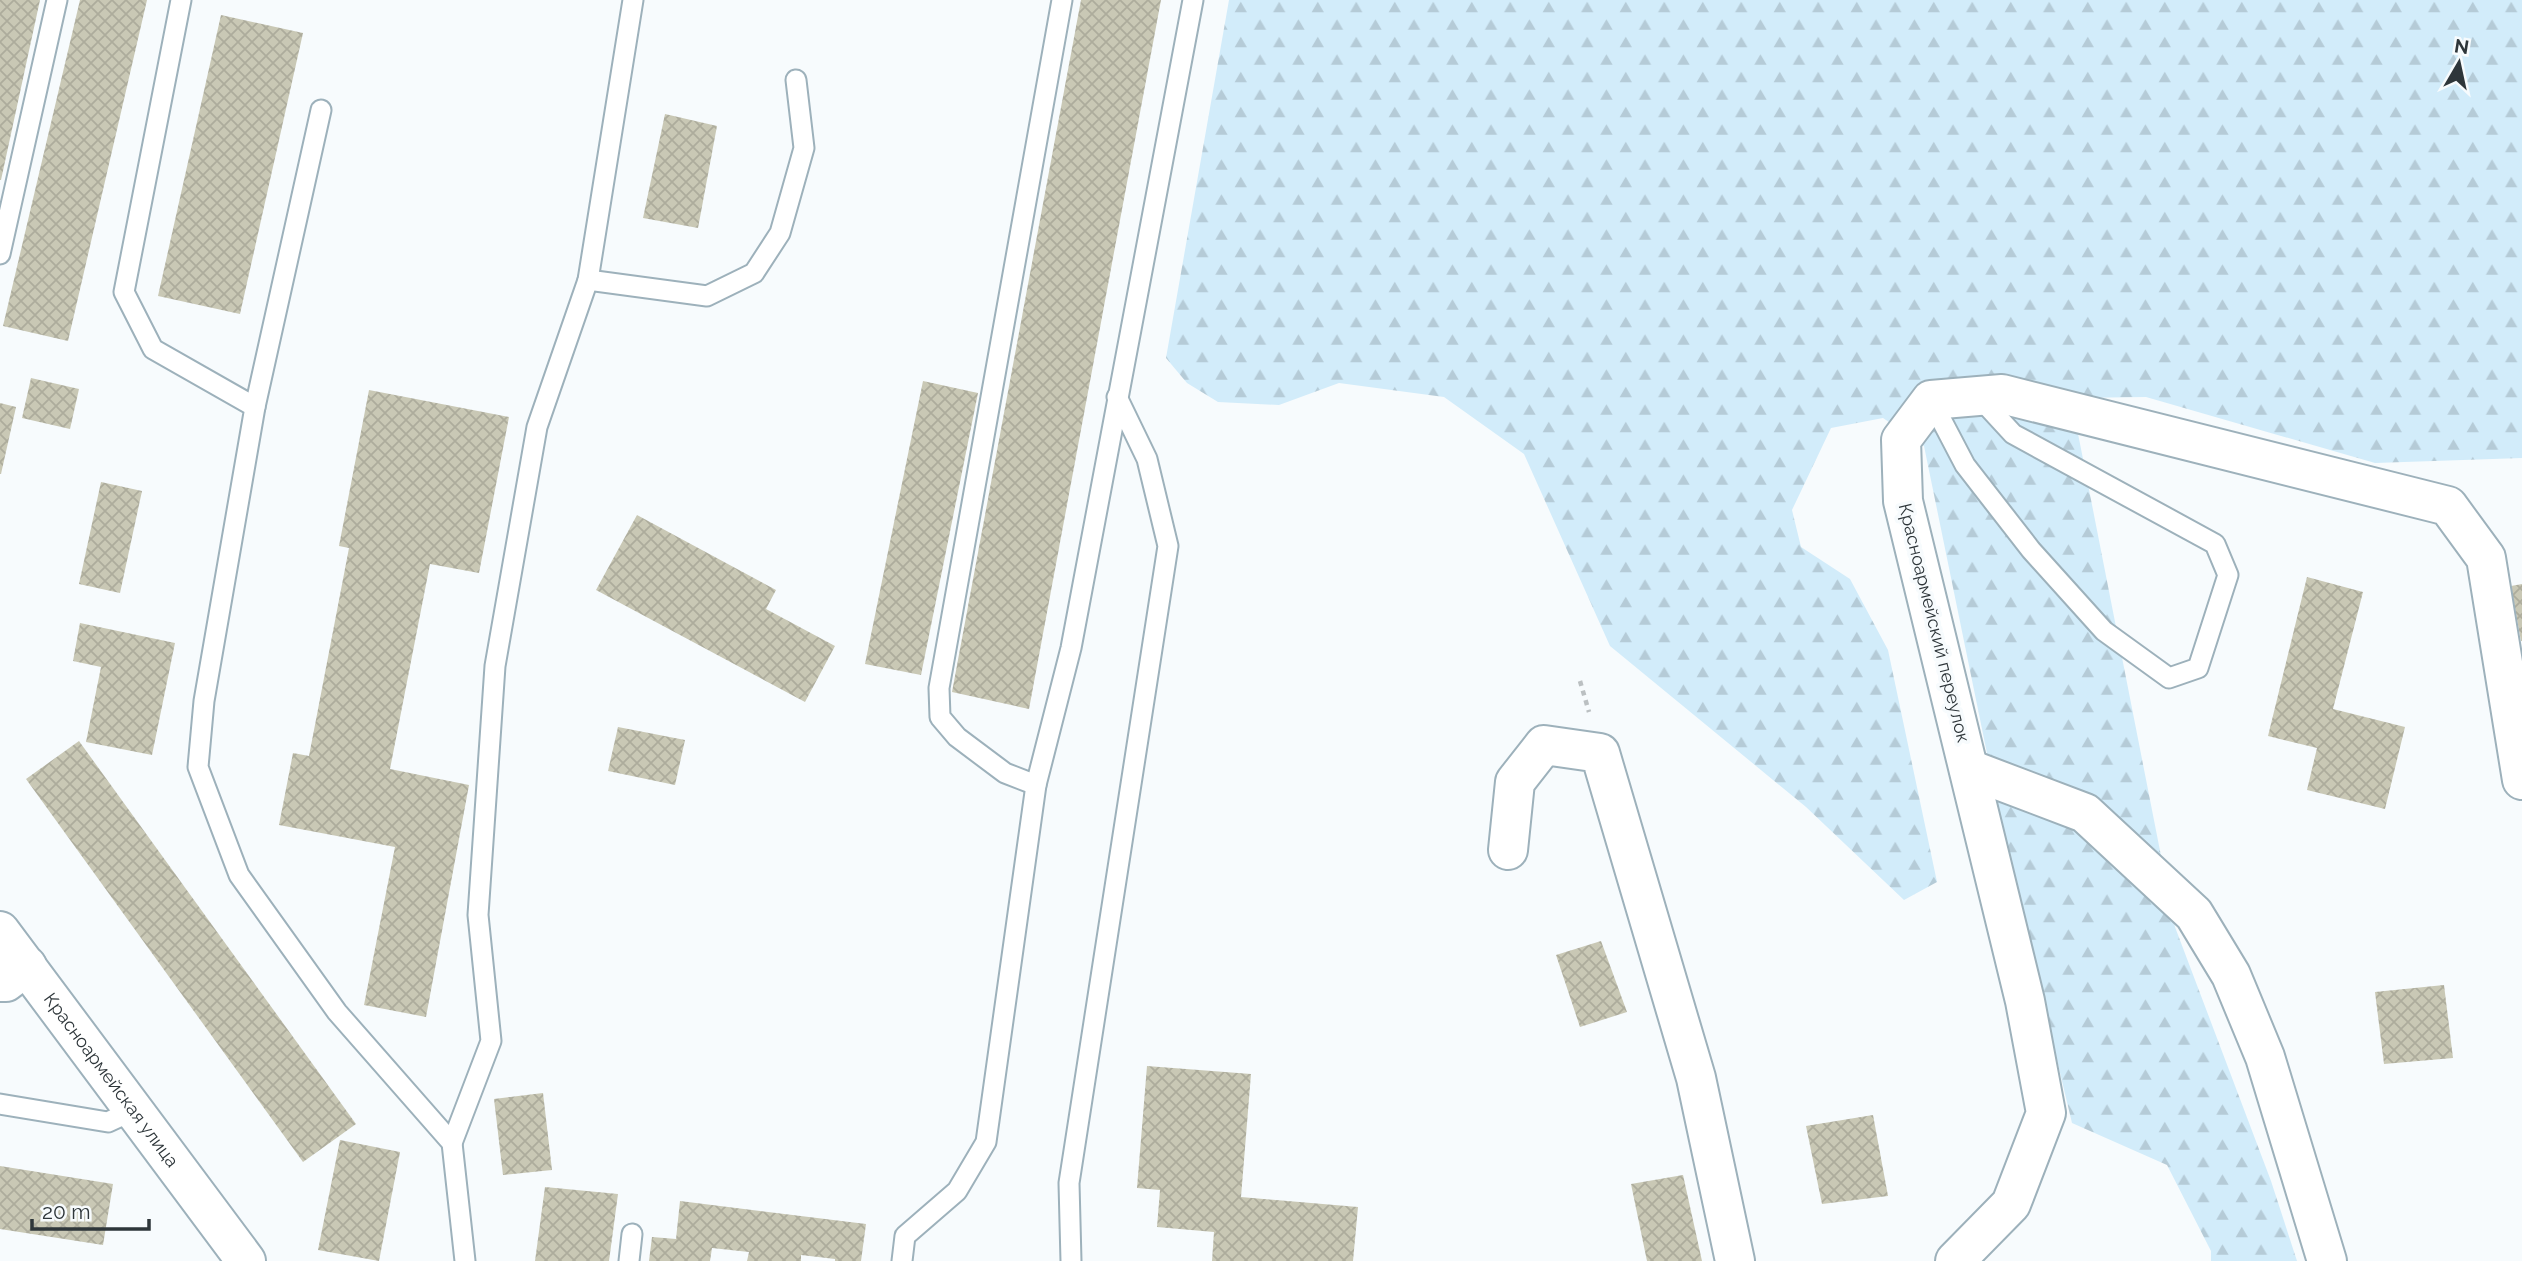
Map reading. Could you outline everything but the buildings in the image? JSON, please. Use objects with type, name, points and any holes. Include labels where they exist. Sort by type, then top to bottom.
[{"type":"street","points":[[1931,400],[2002,394],[2448,506],[2486,558],[2522,780]]},
{"type":"street","name":"Красноармейский переулок","points":[[1931,400],[1901,440],[1903,501],[2025,1001],[2046,1113],[2011,1204],[1955,1261]]},
{"type":"street","points":[[1508,850],[1516,782],[1544,745],[1600,753],[1696,1078],[1735,1261]]},
{"type":"street","points":[[1969,769],[2085,813],[2194,914],[2231,975],[2265,1057],[2328,1261]]},
{"type":"street","name":"Красноармейская улица","points":[[0,931],[14,974],[134,1110],[246,1261]]},
{"type":"lane","points":[[0,254],[57,0]]},
{"type":"lane","points":[[181,0],[124,292],[153,349],[255,407]]},
{"type":"lane","points":[[465,1261],[452,1143],[491,1041],[478,915],[495,667],[537,427],[587,280],[633,0]]},
{"type":"lane","points":[[1035,785],[1005,773],[957,737],[940,717],[939,688],[1062,0]]},
{"type":"lane","points":[[902,1261],[905,1236],[957,1191],[986,1142],[1035,785],[1071,648],[1193,0]]},
{"type":"lane","points":[[587,280],[707,296],[754,273],[779,233],[804,148],[796,80]]},
{"type":"lane","points":[[321,110],[255,407],[204,701],[198,767],[239,875],[337,1013],[452,1143]]},
{"type":"lane","points":[[1931,400],[1965,465],[2031,550],[2104,631],[2169,678],[2198,668],[2228,575],[2215,544],[2013,434],[1978,396]]},
{"type":"lane","points":[[1071,1261],[1069,1184],[1168,546],[1147,459],[1117,397]]},
{"type":"lane","points":[[0,1104],[108,1122],[134,1110]]},
{"type":"lane","points":[[629,1261],[632,1234]]},
{"type":"green space","points":[[1229,0],[2522,0],[2522,458],[2375,463],[2146,397],[2071,398],[2175,927],[2271,1181],[2297,1261],[2211,1261],[2211,1251],[2167,1165],[2072,1123],[2006,846],[1924,446],[1883,418],[1831,428],[1792,510],[1801,547],[1850,579],[1888,650],[1937,882],[1904,900],[1806,807],[1610,646],[1524,454],[1444,397],[1339,383],[1279,405],[1218,402],[1187,383],[1166,358]]}]
